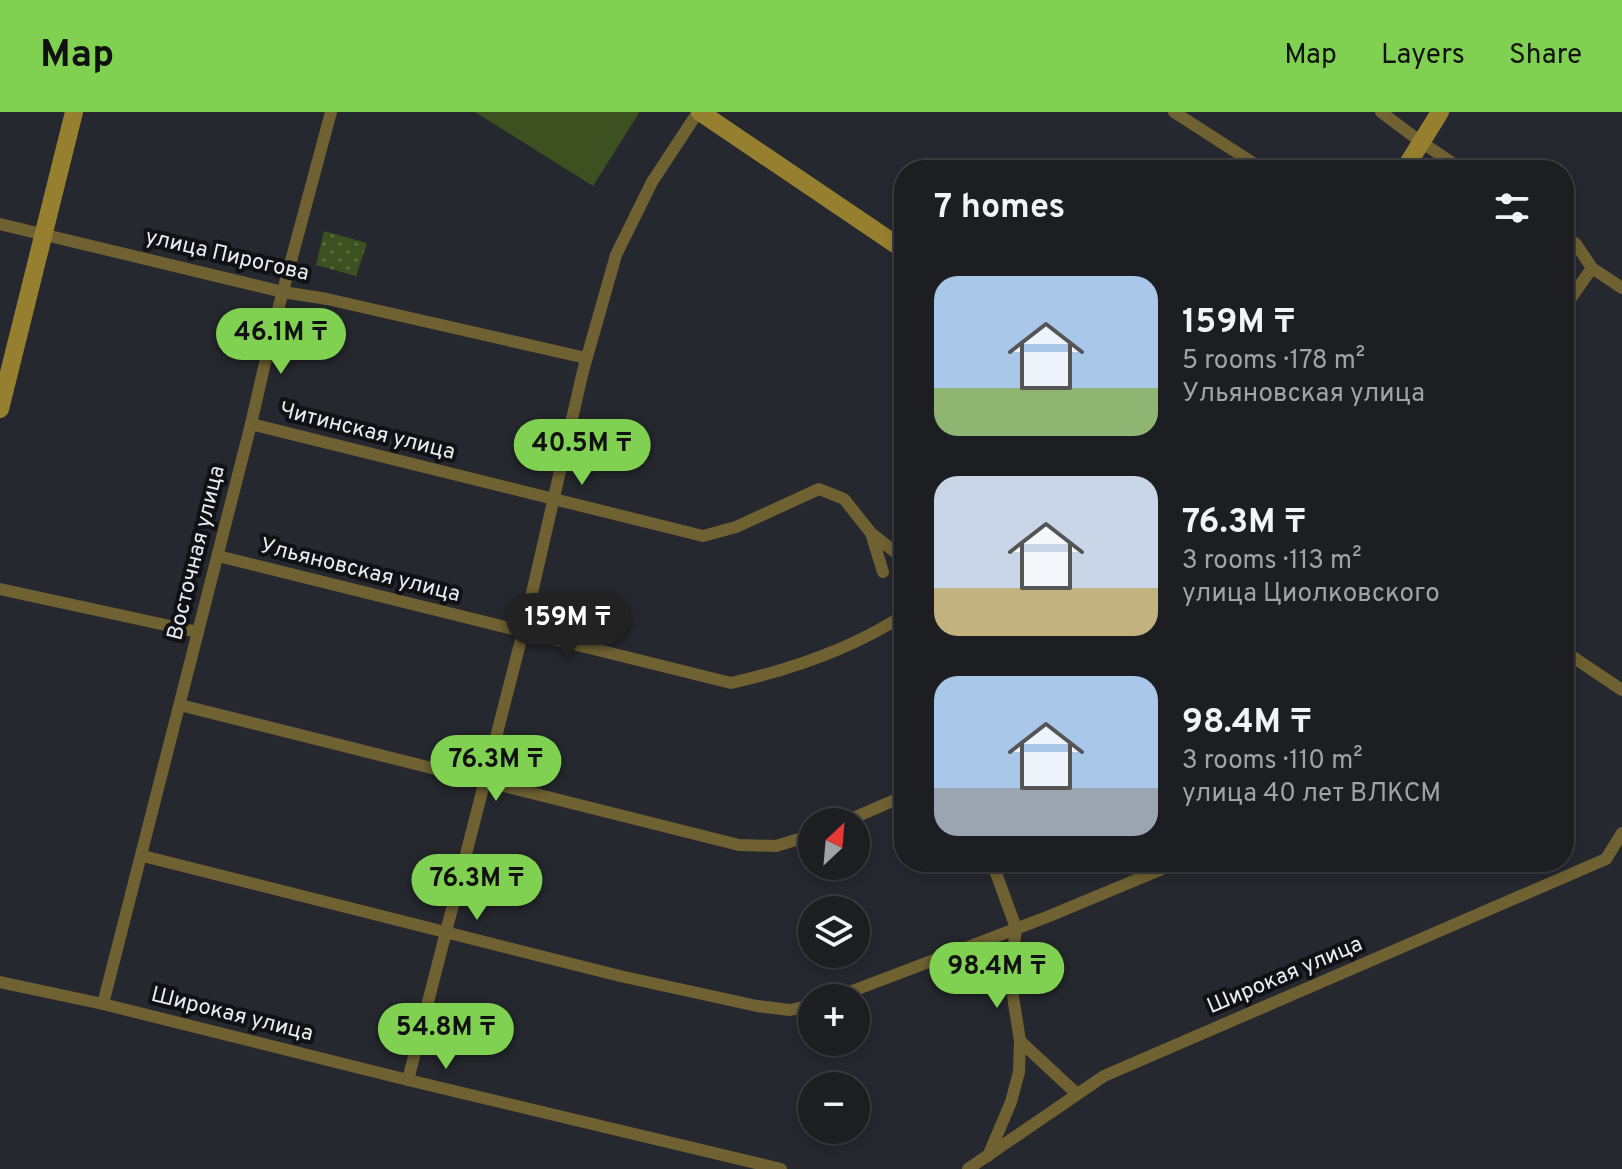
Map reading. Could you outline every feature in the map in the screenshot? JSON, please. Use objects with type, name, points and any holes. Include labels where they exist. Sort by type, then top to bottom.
[{"type":"street","points":[[0,409],[74,112]]},
{"type":"street","name":"Восточная улица","points":[[103,1004],[331,112]]},
{"type":"street","points":[[408,1080],[523,632],[586,358],[616,255],[652,182],[699,112],[894,243]]},
{"type":"street","points":[[1174,112],[1248,160]]},
{"type":"street","points":[[1381,112],[1448,160]]},
{"type":"street","points":[[1410,160],[1440,112]]},
{"type":"street","name":"улица Пирогова","points":[[0,224],[283,292],[327,299],[586,358]]},
{"type":"street","points":[[1574,243],[1592,268],[1622,288]]},
{"type":"street","points":[[1574,294],[1592,268]]},
{"type":"street","name":"Читинская улица","points":[[251,424],[703,536],[736,527],[819,489],[844,499],[871,533]]},
{"type":"street","points":[[871,533],[894,551]]},
{"type":"street","points":[[871,533],[883,572]]},
{"type":"street","name":"Ульяновская улица","points":[[218,556],[731,683],[776,673],[894,623]]},
{"type":"street","points":[[0,589],[198,632]]},
{"type":"street","points":[[1574,658],[1622,690]]},
{"type":"street","points":[[180,705],[739,845],[776,846],[798,839]]},
{"type":"street","points":[[870,811],[894,800]]},
{"type":"street","name":"Широкая улица","points":[[968,1169],[1104,1076],[1606,859],[1622,833]]},
{"type":"street","points":[[143,856],[446,933],[757,1006],[798,1008]]},
{"type":"street","points":[[987,1158],[1011,1102],[1019,1072],[1020,1041],[1010,977],[1016,928],[996,872]]},
{"type":"street","points":[[870,984],[1154,872]]},
{"type":"street","name":"Широкая улица","points":[[0,982],[103,1004],[781,1169]]},
{"type":"street","points":[[1020,1041],[1077,1094]]},
{"type":"green space","points":[[475,112],[637,112],[639,113],[593,186]]},
{"type":"green space","points":[[324,231],[367,243],[356,276],[316,265]]}]
